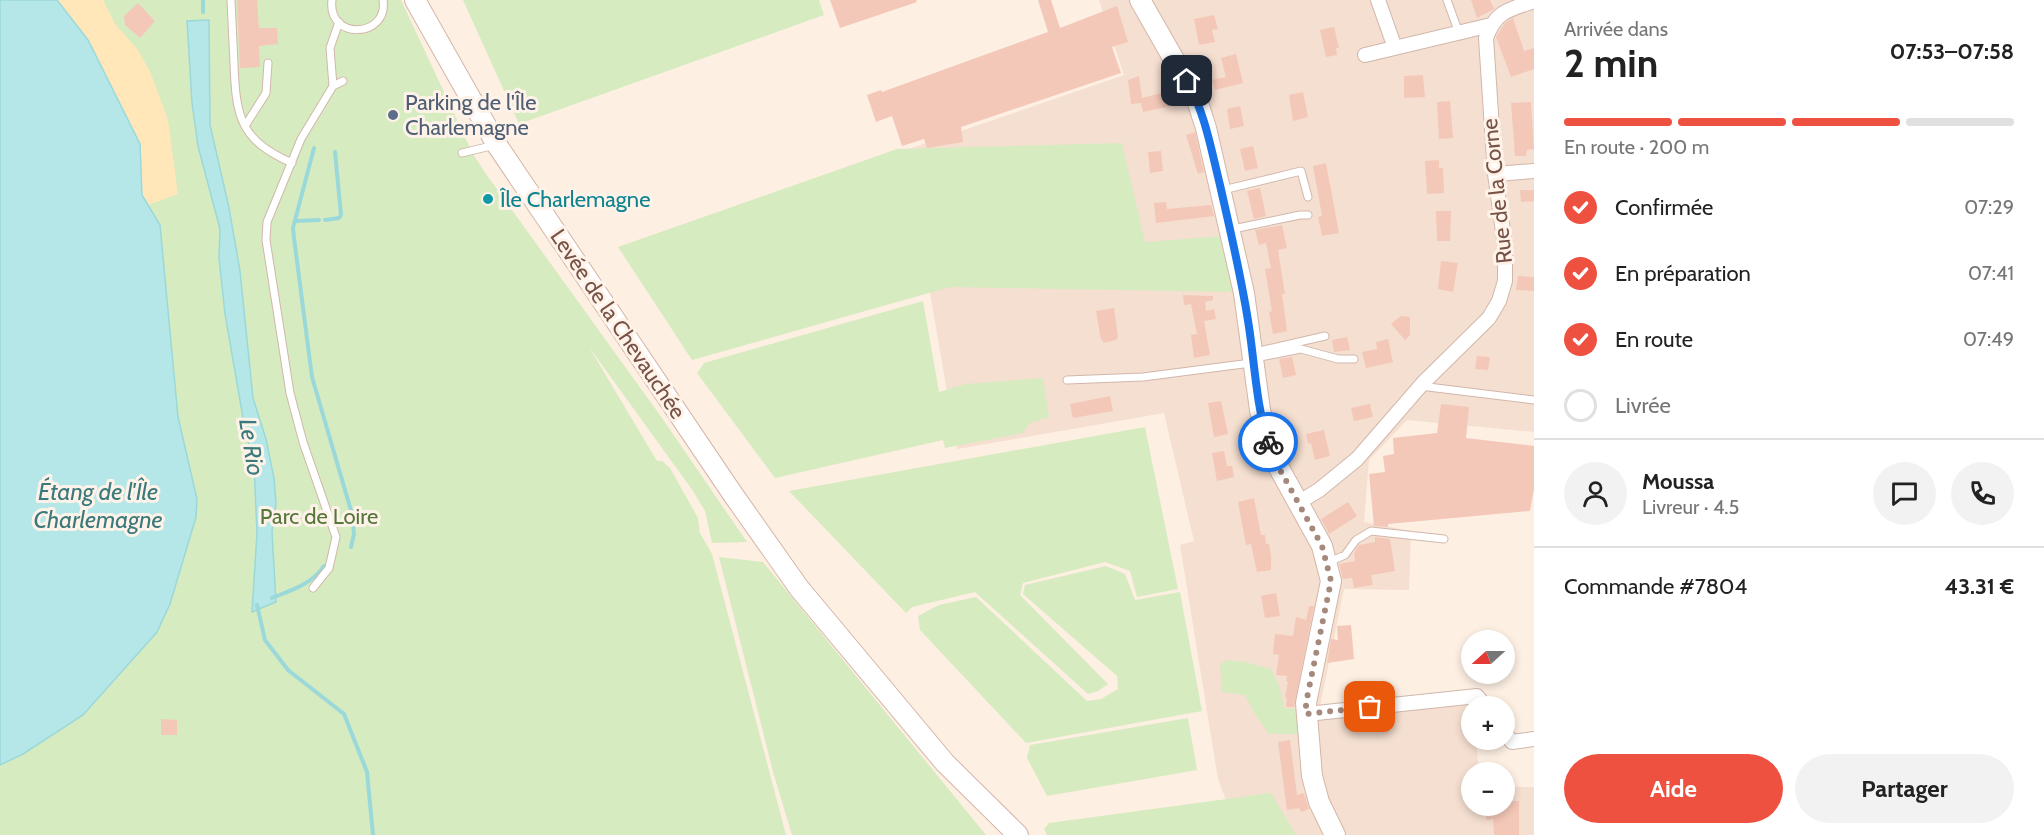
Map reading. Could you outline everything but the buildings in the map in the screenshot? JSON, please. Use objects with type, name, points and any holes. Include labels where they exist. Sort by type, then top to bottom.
[{"type":"street","name":"Levée de la Chevauchée","points":[[415,0],[497,145],[732,493],[799,588],[910,724],[945,763],[1018,835]]},
{"type":"street","points":[[1140,0],[1197,100],[1244,293],[1260,411],[1265,432],[1279,468],[1322,546],[1331,581],[1306,703],[1306,714],[1312,776],[1319,802],[1335,835]]},
{"type":"street","points":[[1378,0],[1395,48]]},
{"type":"street","points":[[1365,55],[1491,25],[1500,14],[1534,1]]},
{"type":"street","name":"Rue de la Corne","points":[[1298,503],[1319,490],[1357,459],[1420,386],[1489,318],[1499,302],[1506,268],[1495,174],[1486,38],[1491,25]]},
{"type":"street","points":[[1495,174],[1534,171]]},
{"type":"street","points":[[1306,714],[1461,698]]},
{"type":"street","points":[[1515,742],[1534,740]]},
{"type":"lane","points":[[231,0],[235,96],[239,117],[270,153],[292,163]]},
{"type":"lane","points":[[332,0],[332,11],[339,22],[354,30],[371,27],[382,14],[383,0]]},
{"type":"lane","points":[[1447,0],[1459,33]]},
{"type":"lane","points":[[333,86],[330,48],[339,22]]},
{"type":"lane","points":[[245,126],[266,93],[268,63]]},
{"type":"lane","points":[[313,588],[329,568],[336,537],[303,442],[290,393],[266,240],[267,222],[301,139],[333,86],[343,81]]},
{"type":"lane","points":[[462,153],[497,145]]},
{"type":"lane","points":[[1221,191],[1301,171],[1308,197]]},
{"type":"lane","points":[[1230,230],[1308,215]]},
{"type":"lane","points":[[1253,358],[1325,336]]},
{"type":"lane","points":[[1066,380],[1143,377],[1301,349],[1338,358],[1354,359]]},
{"type":"lane","points":[[1420,386],[1534,400]]},
{"type":"lane","points":[[1326,562],[1345,555],[1356,540],[1371,531],[1443,538]]},
{"type":"shaded area","points":[[1099,0],[1534,0],[1534,432],[1407,420],[1369,460],[1364,522],[1411,531],[1409,590],[1344,589],[1318,716],[1461,700],[1461,750],[1477,750],[1478,762],[1461,762],[1461,816],[1515,816],[1515,787],[1534,787],[1534,835],[1239,835],[1218,779],[1180,545],[1194,541],[1164,413],[957,449],[930,293],[895,293],[903,151],[1124,75]]},
{"type":"green space","name":"Parc de Loire","points":[[0,0],[401,0],[473,154],[662,418],[747,542],[712,543],[705,511],[693,491],[589,347],[657,461],[662,461],[670,468],[698,518],[700,533],[712,554],[786,835],[0,835]]},
{"type":"green space","points":[[463,0],[819,0],[824,15],[519,124]]},
{"type":"green space","points":[[1122,143],[1145,242],[1223,236],[1237,292],[950,287],[692,360],[618,247],[897,149]]},
{"type":"green space","points":[[923,301],[939,392],[966,384],[1043,378],[1049,417],[1030,423],[1023,433],[945,448],[943,440],[775,478],[697,373],[704,363]]},
{"type":"green space","points":[[1145,427],[1178,589],[1137,597],[1130,571],[1105,562],[1023,583],[1020,595],[1108,684],[1088,694],[975,592],[912,607],[906,613],[789,491]]},
{"type":"green space","points":[[719,557],[763,562],[986,835],[792,835],[773,772]]},
{"type":"green space","points":[[1106,566],[1125,574],[1135,600],[1180,592],[1202,711],[1026,743],[920,630],[918,616],[939,605],[976,597],[1087,701],[1101,699],[1118,689],[1117,676],[1023,594],[1025,585]]},
{"type":"green space","points":[[1227,660],[1271,669],[1280,688],[1284,708],[1296,709],[1298,734],[1269,734],[1245,695],[1222,692],[1220,664]]},
{"type":"green space","points":[[1188,718],[1197,770],[1047,796],[1027,758],[1030,745]]},
{"type":"green space","points":[[1271,793],[1296,835],[1047,835],[1044,829],[1049,823]]},
{"type":"sand","points":[[57,0],[103,0],[115,24],[138,50],[151,74],[168,120],[178,194],[148,205],[142,195],[140,144],[88,40]]},
{"type":"water","name":"Étang de l'Île Charlemagne","points":[[0,0],[57,0],[88,40],[140,144],[142,195],[160,225],[178,417],[197,499],[196,517],[170,604],[157,632],[83,715],[23,754],[0,765]]},
{"type":"water","points":[[209,20],[210,125],[229,208],[240,271],[253,398],[266,439],[274,478],[276,503],[272,532],[276,602],[252,612],[257,533],[254,464],[245,429],[225,314],[219,258],[220,229],[198,146],[192,103],[187,21]]},
{"type":"waterway","name":"Le Rio","points":[[203,0],[203,12]]},
{"type":"waterway","points":[[314,148],[293,228],[312,377],[352,514],[354,534],[351,547]]},
{"type":"waterway","points":[[325,220],[339,218],[341,215],[335,152]]},
{"type":"waterway","points":[[295,221],[319,220]]},
{"type":"waterway","points":[[272,598],[308,582],[324,566]]},
{"type":"waterway","name":"Le Rio","points":[[257,605],[265,640],[288,670],[344,714],[367,772],[373,835]]},
{"type":"way so far","points":[[1268,442],[1279,468],[1322,546],[1331,581],[1328,605],[1306,703],[1306,714],[1370,707]]},
{"type":"place","name":"Parking de l'Île Charlemagne","points":[[393,115]]},
{"type":"place","name":"Île Charlemagne","points":[[488,199]]},
{"type":"route","points":[[1187,81],[1197,100],[1206,128],[1235,250],[1244,293],[1260,411],[1268,442]]}]
